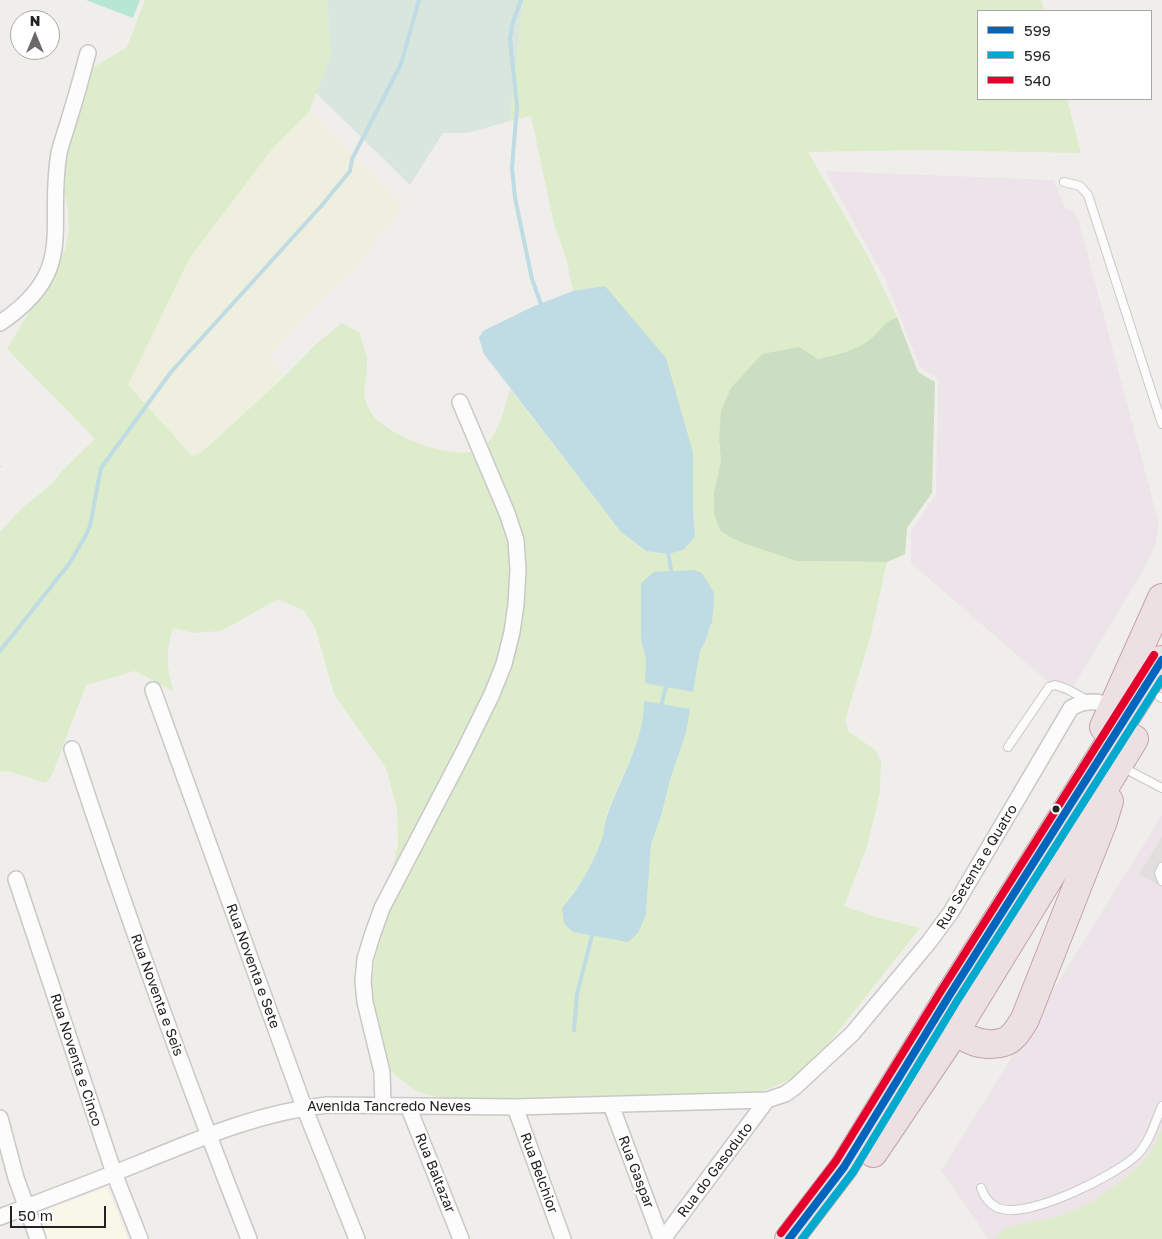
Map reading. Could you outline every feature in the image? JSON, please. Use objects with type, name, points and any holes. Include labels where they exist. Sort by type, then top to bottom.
[{"type":"highway","points":[[949,996],[950,1019],[956,1030],[974,1042],[989,1045],[1005,1042],[1017,1032],[1025,1019],[1108,808],[1109,767],[1097,750],[1101,704],[1162,598]]},
{"type":"highway","points":[[810,1239],[856,1179],[956,1030],[1109,767],[1162,660]]},
{"type":"highway","points":[[789,1239],[844,1167],[949,996],[1161,696]]},
{"type":"street","points":[[0,323],[23,306],[35,294],[44,280],[50,265],[55,248],[56,180],[60,152],[88,53]]},
{"type":"street","points":[[384,1106],[380,1066],[365,1002],[363,981],[365,960],[382,908],[468,744],[492,694],[504,664],[512,632],[516,604],[518,570],[516,540],[507,513],[460,402]]},
{"type":"street","name":"Rua Noventa e Sete","points":[[153,690],[304,1107],[357,1239]]},
{"type":"street","name":"Rua Setenta e Quatro","points":[[767,1100],[784,1094],[795,1087],[852,1034],[930,942],[951,912],[1071,708],[1080,703],[1101,704]]},
{"type":"street","name":"Rua Noventa e Seis","points":[[72,749],[101,838],[208,1135],[249,1239]]},
{"type":"street","name":"Rua Noventa e Cinco","points":[[16,879],[114,1173],[140,1239]]},
{"type":"street","name":"Avenida Tancredo Neves","points":[[0,1218],[208,1135],[277,1112],[304,1107],[327,1105],[514,1107],[767,1100]]},
{"type":"street","name":"Rua do Gasoduto","points":[[662,1239],[767,1100]]},
{"type":"street","name":"Rua Gaspar","points":[[611,1105],[662,1239]]},
{"type":"street","name":"Rua Baltazar","points":[[408,1106],[461,1239]]},
{"type":"street","name":"Rua Belchior","points":[[514,1107],[563,1239]]},
{"type":"street","points":[[0,1118],[10,1160],[38,1239]]},
{"type":"lane","points":[[1064,182],[1080,186],[1088,195],[1162,424]]},
{"type":"lane","points":[[1008,747],[1049,687],[1055,684],[1101,704]]},
{"type":"lane","points":[[1109,767],[1162,788]]},
{"type":"lane","points":[[1162,867],[1159,873],[1162,881]]},
{"type":"lane","points":[[981,1188],[990,1204],[998,1209],[1010,1210],[1038,1205],[1066,1196],[1103,1177],[1138,1154],[1150,1136],[1162,1106]]},
{"type":"shaded area","points":[[327,0],[523,0],[510,121],[467,133],[443,133],[410,185],[316,93],[331,54]]},
{"type":"shaded area","points":[[825,171],[1054,180],[1065,208],[1073,211],[1078,218],[1159,524],[1155,545],[1147,564],[1074,686],[1063,695],[911,563],[911,530],[936,495],[938,379],[920,367],[885,279]]},
{"type":"shaded area","points":[[1162,815],[1162,1239],[987,1239],[974,1217],[941,1171]]},
{"type":"shaded area","points":[[1162,837],[1162,887],[1139,874]]},
{"type":"shaded area","points":[[107,1187],[128,1239],[47,1239],[37,1214]]},
{"type":"green space","points":[[86,0],[140,0],[133,18]]},
{"type":"green space","points":[[145,0],[327,0],[331,54],[309,112],[273,148],[189,259],[128,385],[192,456],[202,452],[284,377],[315,345],[342,323],[360,333],[367,359],[365,398],[370,411],[390,429],[405,438],[423,445],[441,450],[472,452],[489,442],[501,420],[510,389],[621,532],[646,551],[668,554],[695,537],[693,507],[606,286],[573,291],[566,257],[555,228],[531,116],[510,121],[523,0],[1041,0],[1044,10],[977,10],[977,100],[1067,100],[1081,153],[927,150],[808,152],[870,260],[897,317],[886,324],[867,342],[840,354],[818,359],[799,347],[719,440],[721,461],[797,561],[887,562],[870,638],[845,720],[848,731],[875,750],[881,762],[880,792],[867,847],[844,906],[875,917],[920,928],[817,1058],[799,1076],[763,1091],[731,1096],[444,1099],[416,1091],[389,1070],[374,1025],[372,980],[385,899],[398,845],[397,808],[386,768],[334,694],[315,627],[303,610],[278,599],[221,631],[193,633],[173,628],[168,660],[173,691],[135,671],[86,685],[52,775],[46,783],[8,771],[0,772],[0,532],[22,508],[52,484],[63,470],[95,439],[7,349],[65,250],[69,229],[68,208],[59,175],[84,73],[127,47]],"holes":[[[641,583],[714,593],[712,622],[700,651],[692,692],[645,682],[646,660],[641,639]],[[644,701],[686,733],[651,844],[646,914],[617,941],[604,937],[562,908],[585,876],[602,839],[607,813],[636,745],[643,716]]]},
{"type":"green space","points":[[310,110],[402,207],[360,263],[310,311],[275,350],[270,358],[284,377],[202,452],[192,456],[127,386],[189,259],[273,148]]},
{"type":"green space","points":[[897,317],[918,372],[935,382],[932,493],[907,528],[905,554],[887,562],[797,561],[746,544],[720,530],[714,514],[714,493],[721,461],[719,440],[721,411],[731,388],[762,354],[799,347],[818,359],[840,354],[867,342],[892,319]]},
{"type":"green space","points":[[1162,1130],[1162,1239],[995,1239],[1010,1227],[1066,1214],[1103,1194],[1127,1176],[1147,1157]]},
{"type":"water","points":[[605,286],[666,358],[693,453],[695,537],[683,550],[668,554],[646,551],[621,532],[484,354],[479,338],[483,331],[532,307],[573,291]]},
{"type":"water","points":[[694,570],[702,573],[714,593],[714,601],[712,623],[700,651],[693,692],[645,683],[646,660],[641,639],[641,583],[654,572]]},
{"type":"water","points":[[644,701],[690,709],[686,733],[651,844],[646,914],[638,933],[628,942],[573,932],[564,923],[562,908],[585,876],[602,839],[607,816],[636,745],[643,716]]},
{"type":"waterway","points":[[0,651],[69,564],[85,537],[90,526],[101,468],[171,372],[323,204],[350,171],[352,159],[401,64],[419,0]]},
{"type":"waterway","points":[[521,0],[512,25],[510,39],[517,106],[512,168],[515,198],[532,279],[542,307]]},
{"type":"waterway","points":[[668,551],[672,576]]},
{"type":"waterway","points":[[661,707],[667,682]]},
{"type":"waterway","points":[[574,1030],[577,994],[593,932]]},
{"type":"transit line","name":"540","points":[[781,1233],[836,1161],[941,991],[1154,655]]},
{"type":"transit line","name":"599","points":[[789,1239],[844,1167],[949,996],[1162,660]]},
{"type":"transit line","name":"596","points":[[802,1239],[853,1172],[957,1001],[1162,679]]}]
